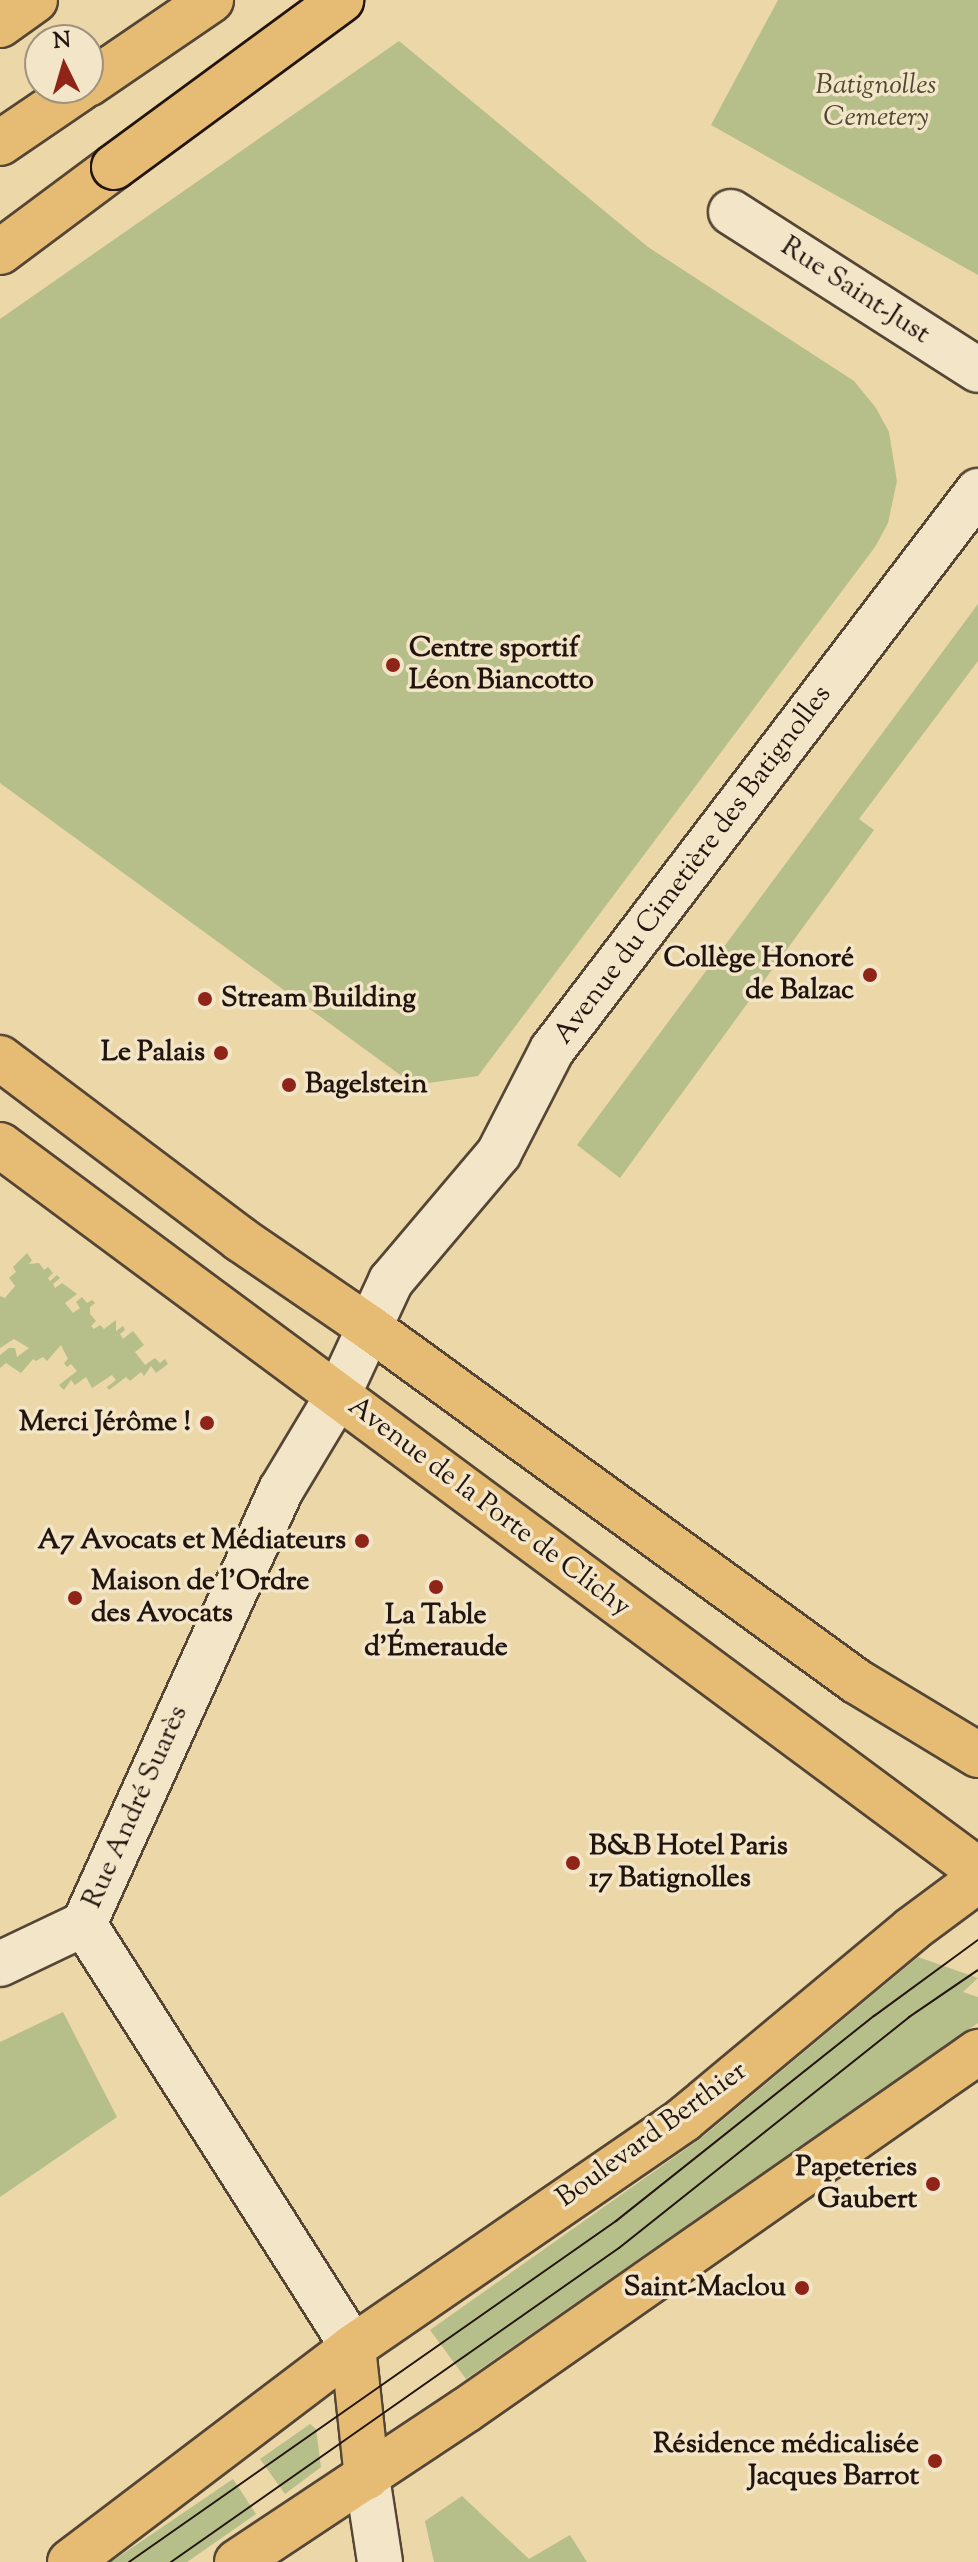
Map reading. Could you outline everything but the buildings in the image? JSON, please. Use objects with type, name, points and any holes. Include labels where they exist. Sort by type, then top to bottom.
[{"type":"main road","points":[[0,25],[35,0]]},
{"type":"main road","points":[[104,73],[211,0]]},
{"type":"main road","points":[[0,252],[341,0]]},
{"type":"main road","points":[[0,143],[57,104]]},
{"type":"main road","points":[[0,1058],[240,1239],[370,1328],[856,1681],[978,1755]]},
{"type":"main road","name":"Avenue de la Porte de Clichy","points":[[0,1145],[978,1870]]},
{"type":"main road","name":"Boulevard Berthier","points":[[70,2562],[353,2347],[683,2120],[912,1929],[978,1880]]},
{"type":"main road","points":[[237,2562],[367,2477],[978,2052]]},
{"type":"main road","points":[[353,2347],[367,2477]]},
{"type":"street","name":"Rue Saint-Just","points":[[731,212],[978,370]]},
{"type":"street","name":"Avenue du Cimetière des Batignolles","points":[[370,1328],[391,1281],[499,1153],[552,1050],[978,491]]},
{"type":"street","name":"Rue André Suarès","points":[[353,2347],[84,1924],[281,1490],[338,1395],[370,1328]]},
{"type":"street","points":[[0,1964],[84,1924]]},
{"type":"street","points":[[367,2477],[380,2562]]},
{"type":"green space","name":"Batignolles Cemetery","points":[[778,0],[978,0],[978,275],[711,125]]},
{"type":"green space","name":"Centre sportif Léon Biancotto","points":[[399,41],[648,247],[854,381],[876,408],[889,432],[897,481],[888,523],[875,547],[478,1076],[414,1085],[0,783],[0,319]]},
{"type":"green space","points":[[978,604],[978,661],[859,819],[874,830],[620,1178],[577,1145]]},
{"type":"green space","points":[[27,1253],[32,1260],[29,1264],[39,1263],[44,1270],[48,1267],[53,1273],[48,1278],[50,1281],[57,1275],[60,1278],[53,1284],[55,1288],[62,1283],[77,1294],[65,1303],[73,1313],[80,1308],[76,1302],[82,1297],[87,1303],[92,1300],[95,1303],[90,1307],[90,1314],[96,1321],[91,1326],[94,1329],[100,1325],[104,1329],[116,1320],[116,1331],[123,1326],[125,1330],[120,1334],[123,1339],[133,1331],[144,1345],[135,1352],[145,1365],[155,1358],[160,1363],[165,1359],[168,1364],[156,1373],[151,1366],[144,1376],[141,1372],[130,1381],[126,1377],[109,1390],[107,1387],[116,1380],[112,1375],[92,1388],[86,1377],[75,1385],[71,1380],[64,1390],[59,1385],[77,1371],[71,1364],[67,1367],[64,1363],[68,1359],[61,1345],[47,1361],[43,1357],[36,1361],[33,1359],[21,1373],[6,1363],[0,1368],[0,1355],[9,1348],[15,1348],[17,1357],[29,1348],[14,1339],[0,1348],[0,1296],[5,1298],[15,1286],[9,1278],[16,1272],[13,1267]]},
{"type":"green space","points":[[918,1957],[978,1978],[963,1992],[978,1997],[978,2023],[466,2379],[430,2330],[700,2139]]},
{"type":"green space","points":[[63,2012],[117,2117],[0,2197],[0,2042]]},
{"type":"green space","points":[[310,2424],[316,2429],[321,2467],[285,2494],[260,2459]]},
{"type":"green space","points":[[233,2479],[256,2514],[187,2562],[111,2562]]},
{"type":"green space","points":[[462,2496],[529,2559],[570,2535],[587,2562],[434,2562],[425,2521]]},
{"type":"tram line","points":[[129,2562],[616,2221],[874,2016],[978,1940]]},
{"type":"tram line","points":[[171,2562],[619,2248],[909,2017],[978,1970]]},
{"type":"place","name":"Centre sportif Léon Biancotto","points":[[393,665]]},
{"type":"place","name":"Collège Honoré de Balzac","points":[[870,975]]},
{"type":"place","name":"Stream Building","points":[[205,999]]},
{"type":"place","name":"Le Palais","points":[[221,1053]]},
{"type":"place","name":"Bagelstein","points":[[289,1085]]},
{"type":"place","name":"Merci Jérôme !","points":[[207,1423]]},
{"type":"place","name":"A7 Avocats et Médiateurs","points":[[362,1541]]},
{"type":"place","name":"La Table d'Émeraude","points":[[436,1587]]},
{"type":"place","name":"Maison de l’Ordre des Avocats","points":[[75,1598]]},
{"type":"place","name":"B&B Hotel Paris 17 Batignolles","points":[[573,1863]]},
{"type":"place","name":"Papeteries Gaubert","points":[[933,2184]]},
{"type":"place","name":"Saint-Maclou","points":[[802,2288]]},
{"type":"place","name":"Résidence médicalisée Jacques Barrot","points":[[935,2461]]}]
